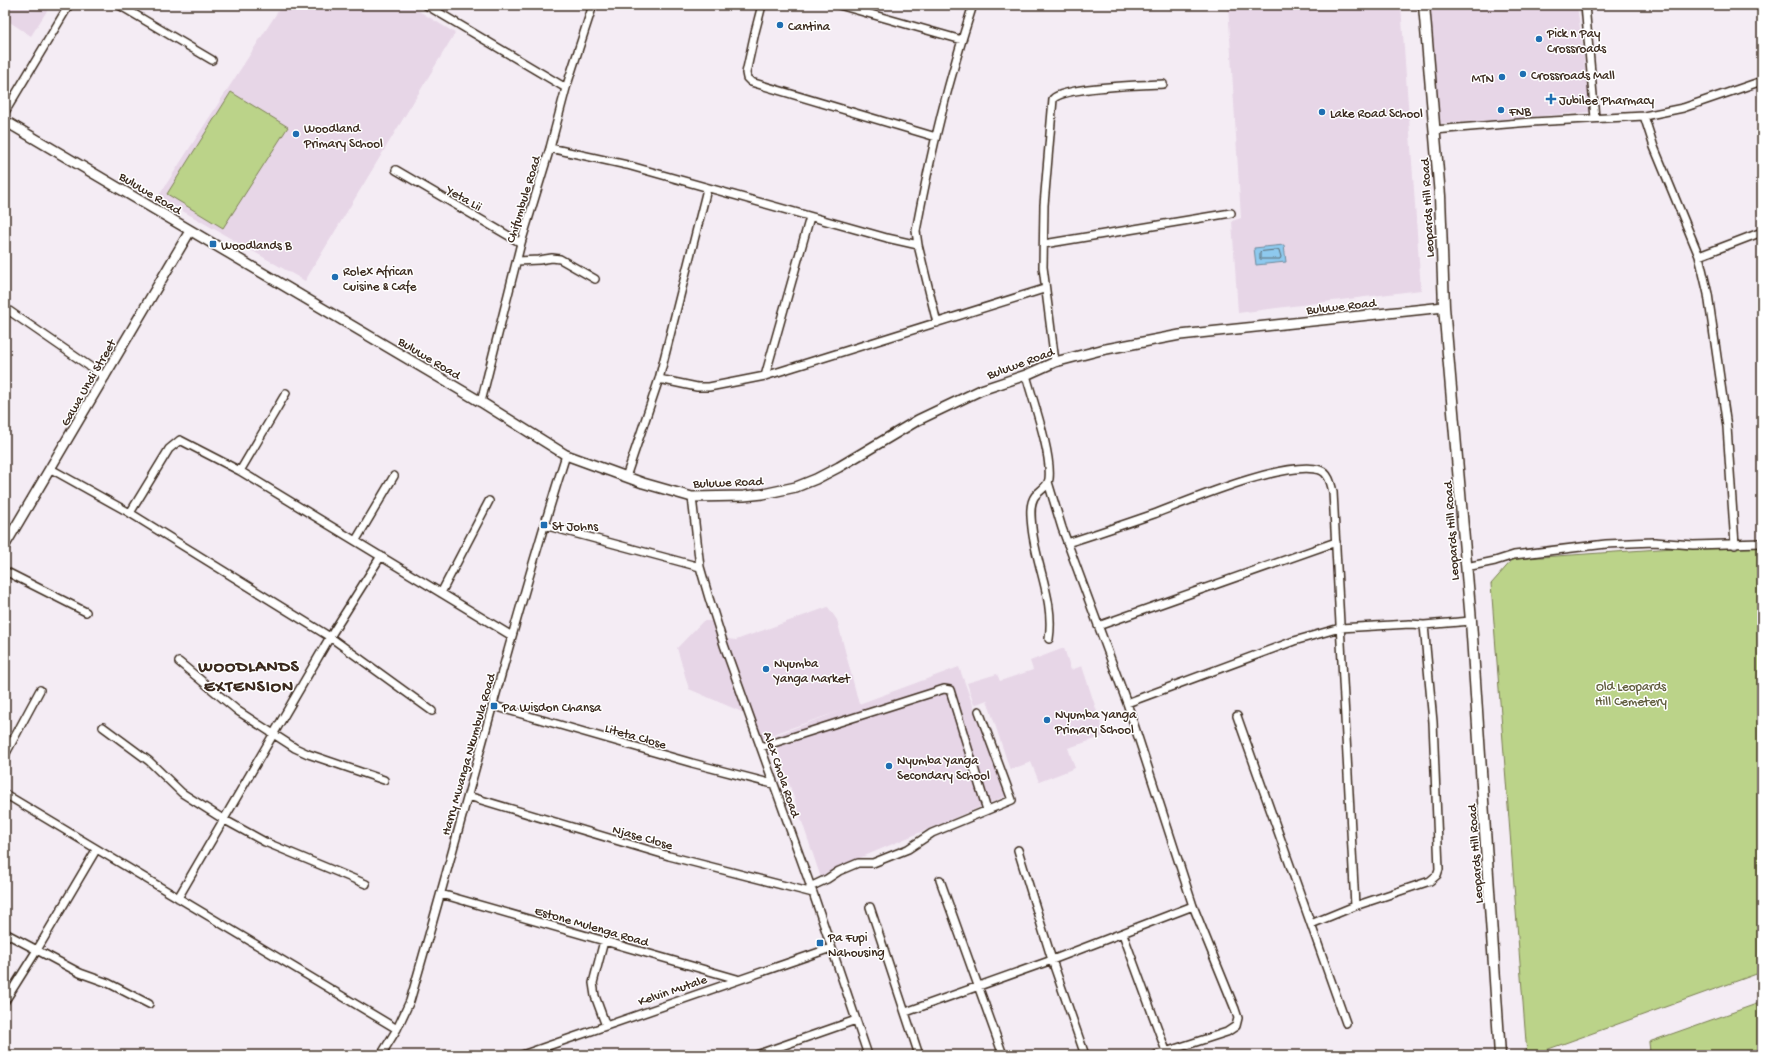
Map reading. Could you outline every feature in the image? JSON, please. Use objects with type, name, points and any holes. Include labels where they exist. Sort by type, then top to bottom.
[{"type":"main road","name":"Leopards Hill Road","points":[[1424,5],[1440,196],[1444,307],[1471,621],[1500,1055]]},
{"type":"street","points":[[5,112],[68,5]]},
{"type":"street","points":[[119,5],[212,60]]},
{"type":"street","points":[[426,5],[566,88]]},
{"type":"street","name":"Chifumbule Road","points":[[481,402],[521,244],[550,148],[566,88],[593,5]]},
{"type":"street","points":[[762,5],[754,32],[746,73],[747,78],[751,82],[936,137]]},
{"type":"street","points":[[839,5],[962,40]]},
{"type":"street","points":[[937,323],[916,231],[936,137],[973,5]]},
{"type":"street","points":[[1585,5],[1595,118]]},
{"type":"street","points":[[1434,130],[1595,118],[1644,116],[1683,108],[1762,81]]},
{"type":"street","points":[[1055,362],[1044,289],[1043,267],[1044,205],[1053,99],[1059,95],[1071,92],[1162,84]]},
{"type":"street","points":[[1644,116],[1654,147],[1699,256],[1711,309],[1727,427],[1735,545]]},
{"type":"street","name":"Buluwe Road","points":[[5,121],[481,402],[566,455],[626,477],[692,497],[744,496],[763,494],[796,487],[839,467],[918,420],[981,390],[1026,375],[1055,362],[1101,350],[1180,335],[1444,307]]},
{"type":"street","points":[[550,148],[627,165],[707,189],[918,245]]},
{"type":"street","name":"Yeta Lii","points":[[396,170],[521,244]]},
{"type":"street","points":[[626,477],[659,379],[707,189]]},
{"type":"street","points":[[1044,244],[1231,213]]},
{"type":"street","points":[[765,376],[810,217]]},
{"type":"street","name":"Gawa Undi Street","points":[[5,545],[190,231]]},
{"type":"street","points":[[1699,256],[1762,232]]},
{"type":"street","points":[[517,261],[552,258],[560,259],[595,279]]},
{"type":"street","points":[[659,379],[703,387],[765,376],[1044,289]]},
{"type":"street","points":[[5,308],[105,377]]},
{"type":"street","points":[[1026,375],[1045,445],[1048,482],[1067,544],[1127,703],[1193,906],[1238,1018],[1236,1026],[1227,1032],[1156,1055]]},
{"type":"street","points":[[240,471],[286,393]]},
{"type":"street","points":[[130,513],[169,449],[179,440],[240,471],[512,636]]},
{"type":"street","name":"Harry Mwanga Nkumbula Road","points":[[381,1055],[397,1029],[410,1002],[494,706],[512,636],[566,455]]},
{"type":"street","points":[[1067,544],[1259,477],[1306,468],[1319,470],[1325,473],[1330,481],[1333,492],[1355,906]]},
{"type":"street","points":[[51,469],[130,513],[330,636],[432,711]]},
{"type":"street","points":[[356,540],[394,476]]},
{"type":"street","points":[[1048,482],[1034,498],[1031,506],[1031,514],[1033,540],[1050,608],[1051,628],[1049,640]]},
{"type":"street","name":"Alex Chola Road","points":[[692,497],[700,567],[724,646],[868,1055]]},
{"type":"street","points":[[441,593],[489,501]]},
{"type":"street","points":[[544,525],[700,567]]},
{"type":"street","points":[[1098,626],[1336,542]]},
{"type":"street","points":[[1466,567],[1514,555],[1606,544],[1654,542],[1694,545],[1735,545],[1762,543]]},
{"type":"street","points":[[178,898],[330,636],[381,556]]},
{"type":"street","points":[[5,571],[86,612]]},
{"type":"street","points":[[1127,703],[1294,641],[1340,628],[1410,624],[1424,625],[1471,621]]},
{"type":"street","points":[[1311,924],[1355,906],[1430,881],[1437,875],[1439,869],[1433,722],[1424,625]]},
{"type":"street","points":[[178,662],[232,706],[273,734],[308,754],[384,780]]},
{"type":"street","points":[[761,748],[944,689],[950,690],[988,810]]},
{"type":"street","points":[[5,755],[40,690]]},
{"type":"street","name":"Liteta Close","points":[[494,706],[692,763],[773,784]]},
{"type":"street","points":[[811,890],[858,863],[873,863],[908,849],[932,833],[1012,800],[980,711]]},
{"type":"street","points":[[1237,716],[1346,1023]]},
{"type":"street","points":[[102,726],[149,761],[182,793],[223,819],[265,842],[366,884]]},
{"type":"street","points":[[5,794],[96,850],[397,1029]]},
{"type":"street","name":"Njase Close","points":[[468,796],[669,856],[811,890]]},
{"type":"street","points":[[5,999],[37,950],[96,850]]},
{"type":"street","points":[[1018,850],[1052,960],[1085,1055]]},
{"type":"street","points":[[940,880],[1002,1055]]},
{"type":"street","name":"Estone Mulenga Road","points":[[441,894],[737,979]]},
{"type":"street","points":[[906,1012],[1123,934],[1193,906]]},
{"type":"street","points":[[870,907],[919,1055]]},
{"type":"street","points":[[5,933],[80,973],[108,983],[149,1004]]},
{"type":"street","points":[[1123,934],[1166,1051]]},
{"type":"street","points":[[604,941],[593,983],[595,996],[606,1026]]},
{"type":"street","name":"Kelvin Mutale","points":[[522,1055],[540,1052],[606,1026],[737,979],[831,948]]},
{"type":"street","points":[[756,1055],[856,1020]]},
{"type":"street","points":[[5,1052],[9,1055]]},
{"type":"shaded area","points":[[5,5],[50,6],[31,36],[5,19]]},
{"type":"shaded area","name":"Woodland Primary School","points":[[282,5],[409,5],[455,33],[305,281],[158,197]]},
{"type":"shaded area","name":"Lake Road School","points":[[1228,5],[1401,5],[1421,290],[1238,313],[1232,221],[1241,218]]},
{"type":"shaded area","points":[[1428,5],[1577,5],[1591,112],[1438,124]]},
{"type":"shaded area","name":"Nyumba Yanga Secondary School","points":[[828,607],[837,620],[859,704],[959,667],[1006,796],[848,863],[826,873],[821,878],[773,736],[840,711],[762,738],[742,712],[689,689],[677,648],[703,621],[720,621],[727,639],[736,640]]},
{"type":"shaded area","name":"Nyumba Yanga Primary School","points":[[1064,648],[1071,670],[1082,666],[1105,736],[1068,748],[1075,768],[1039,782],[1031,762],[1010,770],[987,700],[974,705],[967,683],[997,674],[1000,681],[1033,670],[1030,661]]},
{"type":"green space","points":[[231,92],[288,127],[223,228],[167,194]]},
{"type":"green space","name":"Old Leopards Hill Cemetery","points":[[1762,542],[1762,972],[1532,1055],[1527,1055],[1491,584],[1513,559]]},
{"type":"green space","points":[[1762,1002],[1762,1055],[1640,1055],[1650,1052],[1649,1042]]},
{"type":"water","points":[[1284,245],[1286,262],[1256,265],[1254,248]]},
{"type":"place","name":"Cantina","points":[[780,25]]},
{"type":"place","name":"Pick n Pay Crossroads","points":[[1539,39]]},
{"type":"place","name":"Crossroads Mall","points":[[1523,74]]},
{"type":"place","name":"MTN","points":[[1502,77]]},
{"type":"place","name":"Jubilee Pharmacy","points":[[1551,99]]},
{"type":"place","name":"FNB","points":[[1501,110]]},
{"type":"place","name":"Lake Road School","points":[[1322,112]]},
{"type":"place","name":"Woodland Primary School","points":[[296,134]]},
{"type":"place","name":"Woodlands B","points":[[213,244]]},
{"type":"place","name":"Rolex African Cuisine & Cafe","points":[[335,277]]},
{"type":"place","name":"St Johns","points":[[544,525]]},
{"type":"place","name":"Nyumba Yanga Market","points":[[766,669]]},
{"type":"place","name":"Pa Wisdon Chansa","points":[[494,706]]},
{"type":"place","name":"Nyumba Yanga Primary School","points":[[1047,720]]},
{"type":"place","name":"Nyumba Yanga Secondary School","points":[[889,766]]},
{"type":"place","name":"Pa Fupi Nahousing","points":[[820,943]]},
{"type":"district","name":"WOODLANDS EXTENSION","points":[[249,675]]}]
